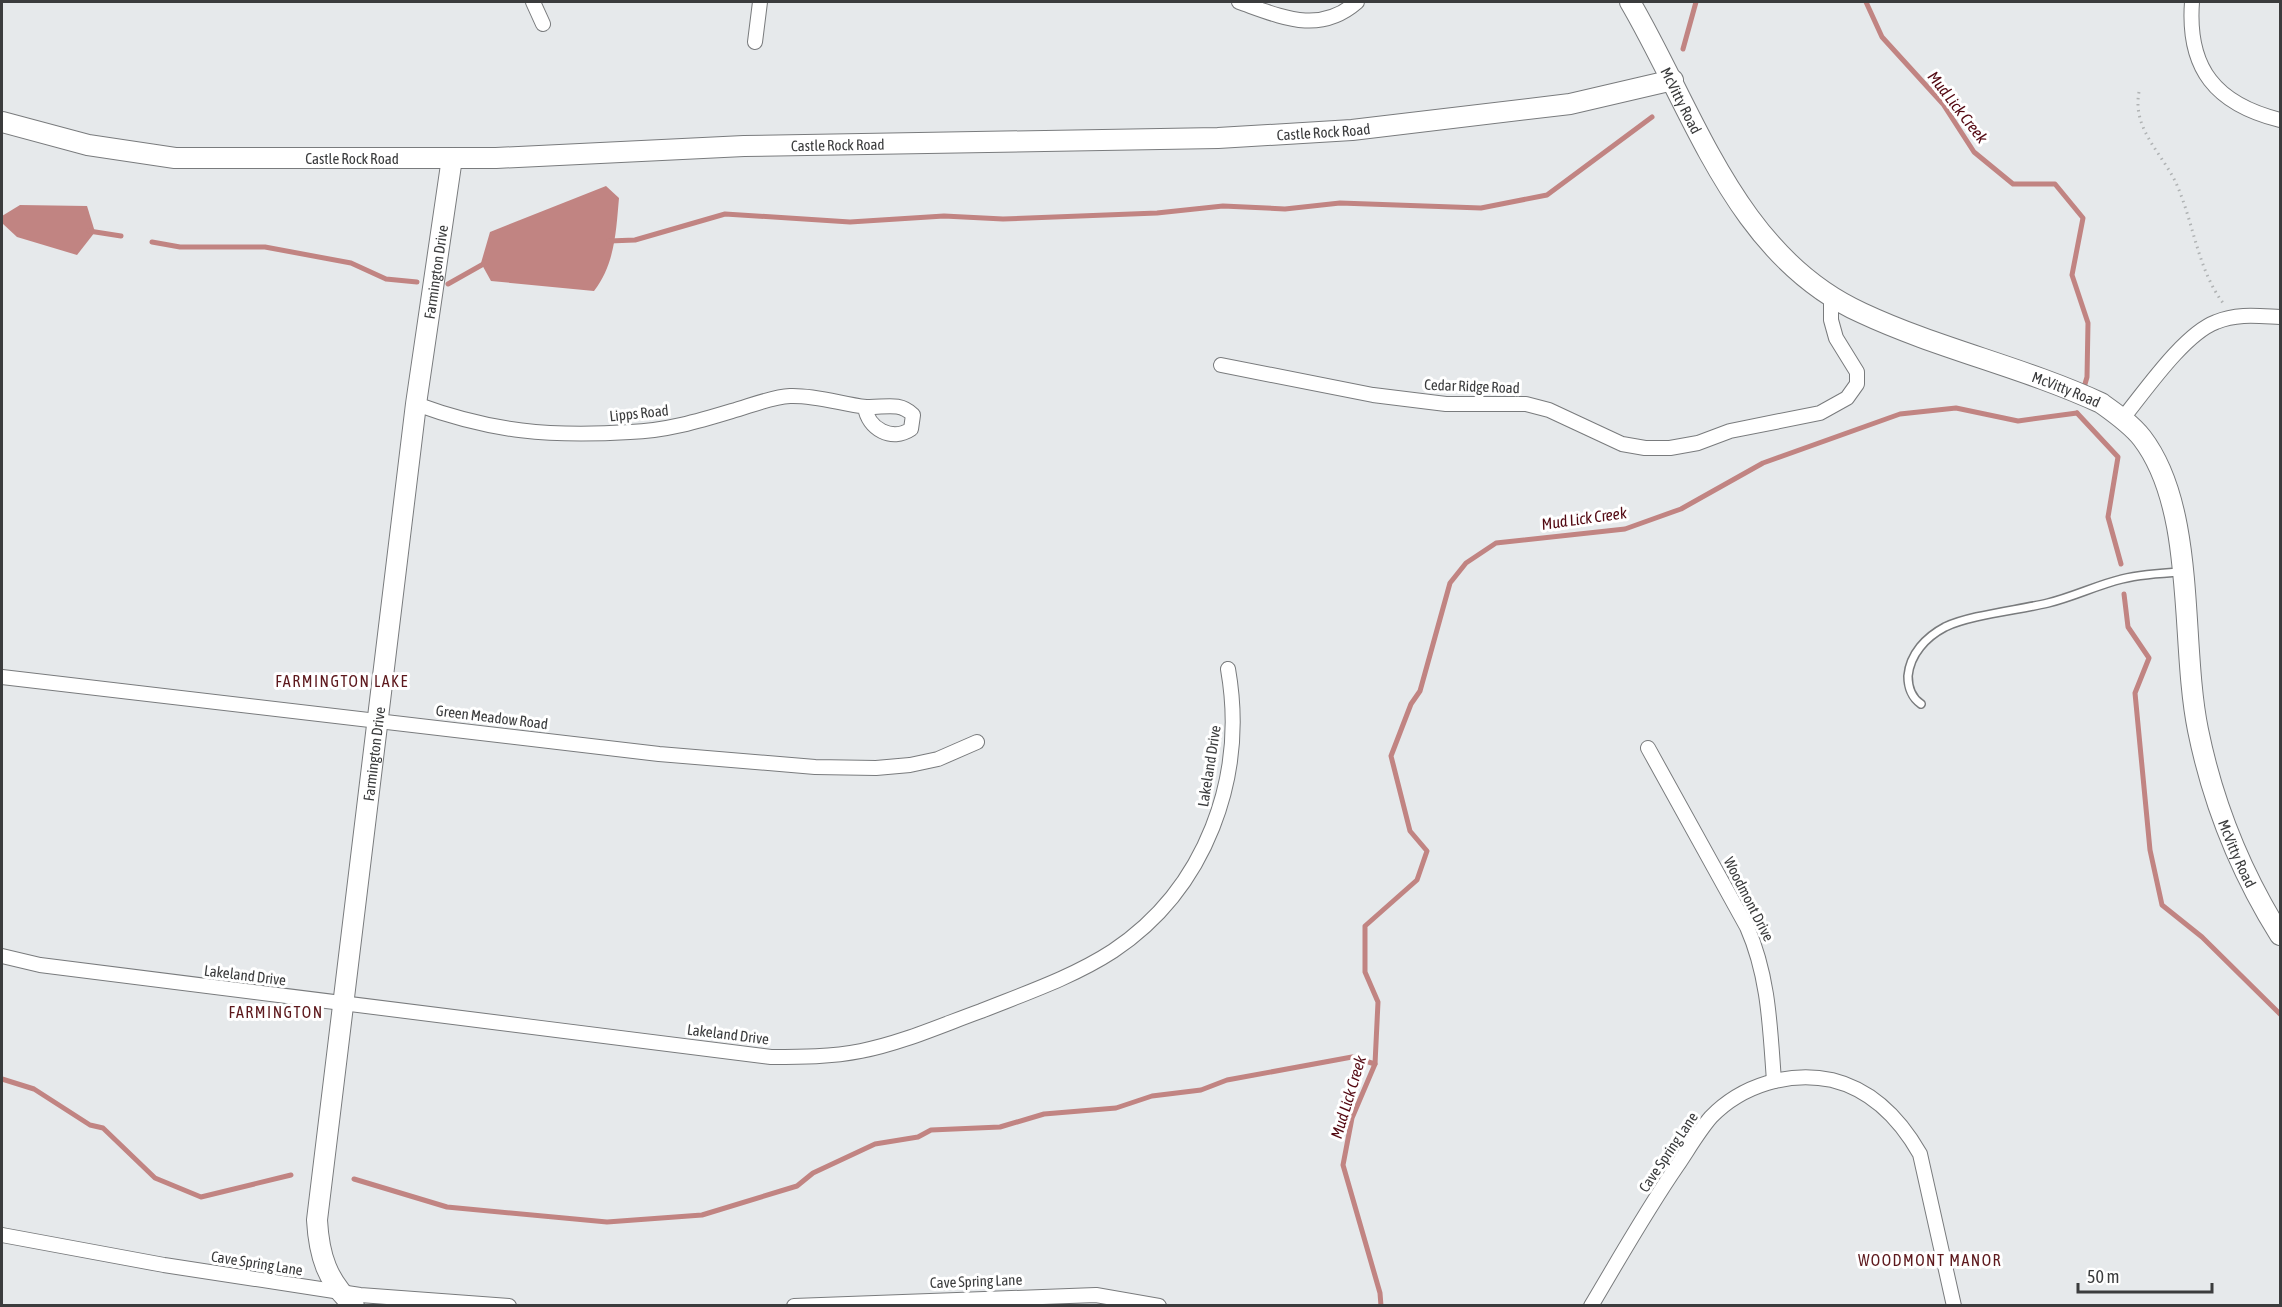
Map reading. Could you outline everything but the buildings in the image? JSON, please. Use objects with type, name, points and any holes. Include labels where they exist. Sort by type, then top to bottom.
[{"type":"street","points":[[533,2],[543,24]]},
{"type":"street","points":[[755,42],[760,2]]},
{"type":"street","points":[[1239,2],[1303,21],[1320,21],[1345,12],[1358,2]]},
{"type":"street","name":"McVitty Road","points":[[1630,2],[1722,177],[1752,223],[1795,270],[1830,297],[1861,313],[2094,399],[2123,418],[2142,437],[2164,478],[2174,510],[2182,572],[2191,689],[2211,788],[2244,873],[2280,935]]},
{"type":"street","points":[[2192,2],[2192,38],[2205,74],[2232,102],[2245,109],[2280,120]]},
{"type":"street","name":"Castle Rock Road","points":[[2,122],[88,145],[175,158],[452,158],[767,145],[1218,138],[1352,130],[1570,104],[1673,80]]},
{"type":"street","name":"Farmington Drive","points":[[347,1299],[324,1267],[318,1244],[317,1220],[416,404],[452,158]]},
{"type":"street","name":"Cedar Ridge Road","points":[[1221,365],[1373,395],[1446,404],[1526,404],[1549,410],[1622,444],[1646,448],[1670,448],[1698,443],[1740,428],[1820,413],[1847,398],[1857,384],[1857,372],[1836,338],[1831,320],[1830,297]]},
{"type":"street","points":[[2123,418],[2198,332],[2233,316],[2280,317]]},
{"type":"street","name":"Lipps Road","points":[[416,404],[454,418],[494,428],[574,434],[632,432],[671,427],[789,396],[834,400],[865,406]]},
{"type":"street","name":"Lakeland Drive","points":[[2,956],[40,965],[771,1057],[824,1056],[862,1051],[955,1021],[1035,990],[1113,951],[1146,926],[1183,884],[1201,854],[1223,801],[1233,717],[1228,669]]},
{"type":"street","name":"Green Meadow Road","points":[[2,677],[659,754],[815,767],[876,768],[910,765],[938,759],[976,742]]},
{"type":"street","name":"Woodmont Drive","points":[[1648,748],[1742,917],[1759,953],[1766,981],[1774,1081]]},
{"type":"street","name":"Cave Spring Lane","points":[[1591,1305],[1662,1189],[1712,1117],[1746,1092],[1774,1081],[1805,1077],[1841,1083],[1875,1099],[1908,1133],[1920,1154],[1954,1305]]},
{"type":"street","name":"Cave Spring Lane","points":[[2,1235],[347,1299],[509,1305]]},
{"type":"street","name":"Cave Spring Lane","points":[[794,1305],[1096,1295],[1131,1298],[1159,1305]]},
{"type":"lane","points":[[1921,704],[1911,694],[1908,680],[1909,666],[1915,653],[1925,642],[1944,628],[1963,620],[2052,602],[2121,580],[2151,573],[2182,572]]},
{"type":"path","points":[[2139,92],[2138,113],[2142,126],[2175,181],[2187,209],[2204,269],[2216,294],[2233,316]]},
{"type":"shaded area","points":[[606,186],[619,198],[617,223],[606,270],[594,291],[491,281],[481,263],[490,232]]},
{"type":"shaded area","points":[[20,205],[87,206],[95,232],[77,255],[17,237],[2,223],[2,216]]},
{"type":"waterway","points":[[1683,49],[1696,2]]},
{"type":"waterway","name":"Mud Lick Creek","points":[[1866,2],[1882,37],[1943,104],[1974,152],[2013,184],[2055,184],[2083,218],[2072,275],[2088,323],[2087,377],[2083,391]]},
{"type":"waterway","points":[[609,241],[635,240],[725,214],[850,222],[944,216],[1003,219],[1157,213],[1223,206],[1285,209],[1340,203],[1481,208],[1547,195],[1652,117]]},
{"type":"waterway","points":[[89,231],[121,236]]},
{"type":"waterway","points":[[152,242],[180,247],[265,247],[351,263],[386,279],[417,282]]},
{"type":"waterway","points":[[448,284],[487,262]]},
{"type":"waterway","name":"Mud Lick Creek","points":[[1381,1306],[1380,1293],[1343,1165],[1352,1118],[1375,1064],[1378,1002],[1365,972],[1365,926],[1417,880],[1427,851],[1410,831],[1391,756],[1411,704],[1420,691],[1450,583],[1466,563],[1496,543],[1625,529],[1681,509],[1763,463],[1900,414],[1956,408],[2018,421],[2077,413]]},
{"type":"waterway","points":[[2077,413],[2118,457],[2108,517],[2121,564]]},
{"type":"waterway","points":[[2124,594],[2128,627],[2149,658],[2135,693],[2150,850],[2162,905],[2202,937],[2280,1014]]},
{"type":"waterway","points":[[354,1179],[447,1207],[607,1222],[702,1215],[797,1186],[813,1173],[875,1144],[918,1137],[931,1130],[1000,1127],[1044,1114],[1116,1108],[1152,1096],[1201,1090],[1227,1080],[1352,1057],[1375,1064]]},
{"type":"waterway","points":[[2,1079],[34,1089],[90,1125],[103,1128],[155,1178],[201,1197],[291,1175]]},
{"type":"district","name":"FARMINGTON LAKE","points":[[342,681]]},
{"type":"district","name":"FARMINGTON","points":[[276,1012]]},
{"type":"district","name":"WOODMONT MANOR","points":[[1930,1260]]}]
